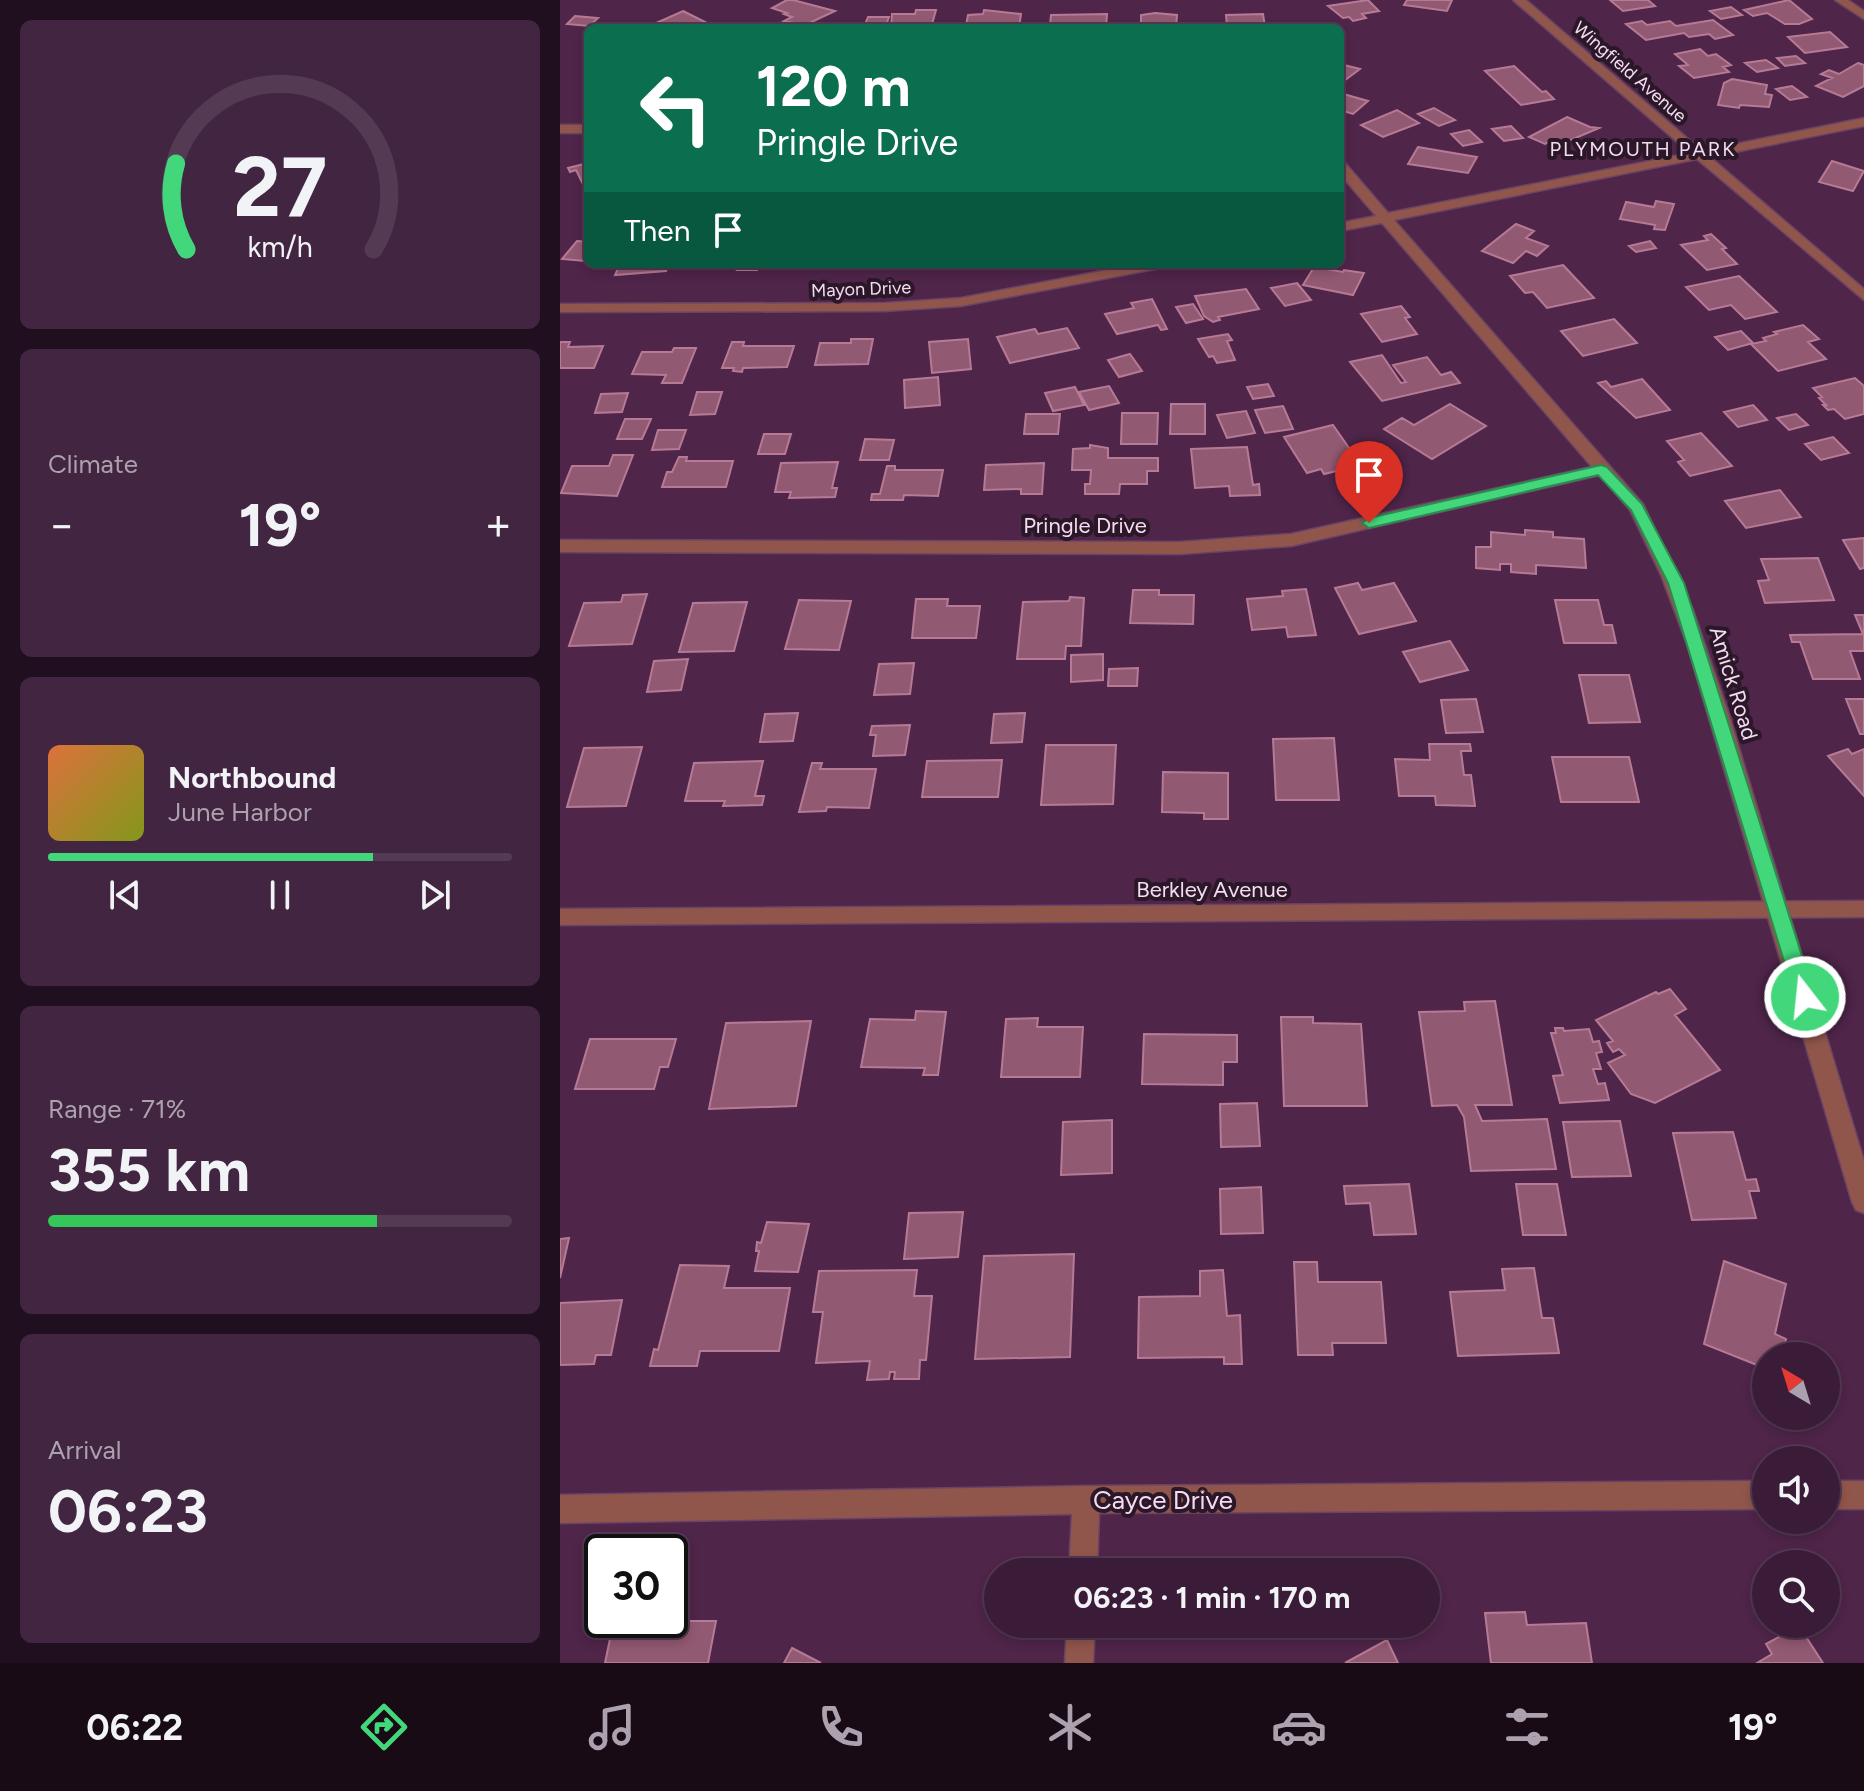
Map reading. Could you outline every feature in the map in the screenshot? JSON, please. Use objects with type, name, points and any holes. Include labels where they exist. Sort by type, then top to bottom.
[{"type":"street","name":"Wingfield Avenue","points":[[1519,0],[1864,296]]},
{"type":"street","points":[[1841,0],[1864,16]]},
{"type":"street","points":[[1344,226],[1864,122]]},
{"type":"street","points":[[560,129],[584,129]]},
{"type":"street","name":"Amick Road","points":[[1344,171],[1637,508],[1676,583],[1779,910],[1864,1202]]},
{"type":"street","name":"Mayon Drive","points":[[560,308],[885,307],[961,302],[1139,268]]},
{"type":"street","name":"Pringle Drive","points":[[560,546],[1180,548],[1244,544],[1291,540],[1601,470]]},
{"type":"street","name":"Berkley Avenue","points":[[560,917],[1864,909]]},
{"type":"street","name":"Cayce Drive","points":[[560,1509],[1086,1500],[1752,1495]]},
{"type":"street","points":[[1840,1495],[1864,1495]]},
{"type":"street","points":[[1084,1558],[1086,1500]]},
{"type":"street","points":[[1079,1663],[1080,1638]]},
{"type":"building","points":[[793,0],[835,11],[807,24],[799,24],[784,21],[792,17],[772,8]]},
{"type":"building","points":[[1368,0],[1379,11],[1362,14],[1366,18],[1353,21],[1349,17],[1343,18],[1328,6]]},
{"type":"building","points":[[1407,0],[1452,0],[1447,11],[1404,5]]},
{"type":"building","points":[[1610,0],[1648,0],[1655,6],[1623,11]]},
{"type":"building","points":[[1789,0],[1812,19],[1799,24],[1785,24],[1767,13],[1753,16],[1744,10]]},
{"type":"building","points":[[1731,7],[1742,15],[1721,19],[1710,11]]},
{"type":"building","points":[[916,10],[936,10],[932,24],[891,24],[892,14],[915,14]]},
{"type":"building","points":[[984,10],[1021,14],[1020,24],[966,24],[968,15],[983,14]]},
{"type":"building","points":[[683,11],[705,22],[700,24],[654,24]]},
{"type":"building","points":[[1107,14],[1106,24],[1050,24],[1051,15]]},
{"type":"building","points":[[1263,14],[1265,24],[1227,24],[1226,15]]},
{"type":"building","points":[[1141,15],[1177,15],[1176,24],[1141,24]]},
{"type":"building","points":[[575,16],[598,18],[584,26],[567,24]]},
{"type":"building","points":[[868,17],[889,17],[886,24],[865,24]]},
{"type":"building","points":[[1713,20],[1733,35],[1715,39],[1709,34],[1689,37],[1684,33],[1646,40],[1626,24],[1642,21],[1647,25],[1670,21],[1676,26]]},
{"type":"building","points":[[1830,32],[1847,47],[1805,53],[1788,37]]},
{"type":"building","points":[[1700,49],[1708,56],[1716,54],[1731,65],[1723,67],[1729,72],[1694,78],[1679,66],[1688,65],[1675,54]]},
{"type":"building","points":[[1796,56],[1805,63],[1785,66],[1777,58]]},
{"type":"building","points":[[1766,60],[1778,68],[1757,72],[1745,63]]},
{"type":"building","points":[[1858,63],[1864,65],[1864,86],[1843,97],[1816,86],[1832,78],[1821,74],[1829,70],[1839,74]]},
{"type":"building","points":[[1344,65],[1360,69],[1344,81]]},
{"type":"building","points":[[1514,66],[1554,99],[1521,105],[1485,71]]},
{"type":"building","points":[[1732,79],[1767,85],[1765,94],[1772,95],[1769,107],[1718,105],[1724,83]]},
{"type":"building","points":[[1792,86],[1807,97],[1790,100],[1776,89]]},
{"type":"building","points":[[1344,94],[1368,101],[1353,114],[1344,111]]},
{"type":"building","points":[[1434,108],[1455,120],[1439,126],[1418,114]]},
{"type":"building","points":[[1397,110],[1419,123],[1383,137],[1361,125]]},
{"type":"building","points":[[1567,117],[1599,128],[1564,143],[1555,139],[1545,144],[1529,137]]},
{"type":"building","points":[[1511,126],[1523,138],[1504,141],[1492,129]]},
{"type":"building","points":[[1469,130],[1482,142],[1463,146],[1451,134]]},
{"type":"building","points":[[1418,147],[1477,157],[1468,173],[1408,164]]},
{"type":"building","points":[[1832,161],[1864,171],[1853,191],[1819,182]]},
{"type":"building","points":[[584,164],[584,184],[576,170],[570,172],[568,168]]},
{"type":"building","points":[[1656,201],[1674,204],[1665,230],[1654,229],[1655,225],[1620,219],[1626,202],[1654,207]]},
{"type":"building","points":[[1516,224],[1534,231],[1526,238],[1548,246],[1537,256],[1526,251],[1513,263],[1482,251]]},
{"type":"building","points":[[1711,234],[1737,264],[1707,270],[1681,245],[1708,240],[1704,236]]},
{"type":"building","points":[[577,241],[584,242],[584,261],[562,259]]},
{"type":"building","points":[[1650,241],[1656,248],[1636,252],[1629,246]]},
{"type":"building","points":[[1563,265],[1594,298],[1547,308],[1533,292],[1525,293],[1510,276]]},
{"type":"building","points":[[618,268],[667,268],[666,271],[615,275]]},
{"type":"building","points":[[1313,268],[1364,273],[1353,295],[1303,285]]},
{"type":"building","points":[[1739,276],[1777,312],[1745,319],[1731,305],[1709,310],[1686,287]]},
{"type":"building","points":[[1297,283],[1311,300],[1285,306],[1271,288]]},
{"type":"building","points":[[1246,289],[1259,309],[1218,317],[1220,320],[1213,322],[1204,316],[1195,296]]},
{"type":"building","points":[[1152,299],[1167,329],[1161,330],[1158,325],[1117,334],[1105,314],[1134,308],[1131,303]]},
{"type":"building","points":[[1193,304],[1203,319],[1186,323],[1176,307]]},
{"type":"building","points":[[1401,306],[1410,317],[1405,318],[1417,334],[1382,342],[1361,314]]},
{"type":"building","points":[[1614,319],[1637,343],[1583,356],[1561,331]]},
{"type":"building","points":[[1803,325],[1819,339],[1808,342],[1826,359],[1778,371],[1751,344],[1766,341],[1763,338],[1777,334],[1774,332]]},
{"type":"building","points":[[1067,328],[1079,348],[1010,363],[997,337],[1035,329],[1038,334]]},
{"type":"building","points":[[1741,331],[1753,343],[1728,350],[1715,337]]},
{"type":"building","points":[[1228,334],[1232,340],[1227,341],[1235,360],[1217,363],[1213,356],[1209,357],[1198,339]]},
{"type":"building","points":[[851,339],[873,339],[868,364],[815,365],[820,343],[851,343]]},
{"type":"building","points":[[968,339],[971,369],[932,373],[929,342]]},
{"type":"building","points":[[560,342],[570,342],[568,347],[603,346],[594,368],[560,368]]},
{"type":"building","points":[[732,342],[744,342],[743,346],[794,346],[787,367],[743,368],[742,372],[722,368]]},
{"type":"building","points":[[674,348],[696,348],[682,383],[662,383],[666,375],[632,374],[642,352],[672,352]]},
{"type":"building","points":[[1130,354],[1142,371],[1119,377],[1108,360]]},
{"type":"building","points":[[1382,355],[1401,383],[1406,382],[1393,365],[1427,357],[1441,375],[1451,372],[1460,383],[1382,401],[1350,362]]},
{"type":"building","points":[[938,377],[940,405],[905,408],[904,380]]},
{"type":"building","points":[[1855,378],[1864,386],[1864,414],[1845,419],[1834,409],[1828,410],[1813,388]]},
{"type":"building","points":[[1642,379],[1670,410],[1636,418],[1598,383],[1606,381],[1611,387]]},
{"type":"building","points":[[1268,384],[1274,396],[1253,399],[1247,387]]},
{"type":"building","points":[[1109,386],[1119,403],[1089,410],[1079,392]]},
{"type":"building","points":[[1075,387],[1084,405],[1053,411],[1045,393]]},
{"type":"building","points":[[697,392],[722,392],[715,414],[690,415]]},
{"type":"building","points":[[628,393],[622,412],[595,413],[601,394]]},
{"type":"building","points":[[1171,404],[1205,404],[1205,434],[1170,434]]},
{"type":"building","points":[[1450,404],[1486,426],[1432,459],[1384,429],[1402,418],[1414,425]]},
{"type":"building","points":[[1753,405],[1767,420],[1738,427],[1724,412]]},
{"type":"building","points":[[1283,406],[1293,429],[1265,433],[1255,410]]},
{"type":"building","points":[[1246,411],[1255,433],[1227,438],[1217,415]]},
{"type":"building","points":[[1122,413],[1158,413],[1157,444],[1121,444]]},
{"type":"building","points":[[1026,414],[1060,414],[1058,434],[1024,434]]},
{"type":"building","points":[[1796,414],[1808,425],[1789,430],[1777,418]]},
{"type":"building","points":[[625,419],[651,419],[642,439],[617,439]]},
{"type":"building","points":[[1333,425],[1361,465],[1324,474],[1321,469],[1307,473],[1284,437]]},
{"type":"building","points":[[658,430],[686,430],[679,449],[652,450]]},
{"type":"building","points":[[1701,433],[1732,466],[1690,476],[1678,462],[1684,460],[1667,441]]},
{"type":"building","points":[[764,434],[791,434],[785,454],[758,454]]},
{"type":"building","points":[[1833,437],[1849,453],[1821,460],[1805,444]]},
{"type":"building","points":[[865,439],[894,440],[889,460],[860,460]]},
{"type":"building","points":[[1090,445],[1108,448],[1108,458],[1158,458],[1158,471],[1147,471],[1147,484],[1120,484],[1119,494],[1085,494],[1085,484],[1090,484],[1091,470],[1072,470],[1073,449],[1090,448]]},
{"type":"building","points":[[1247,447],[1253,485],[1259,484],[1260,495],[1230,496],[1229,486],[1195,488],[1191,449]]},
{"type":"building","points":[[613,455],[633,455],[617,496],[561,493],[572,466],[609,466]]},
{"type":"building","points":[[679,457],[687,457],[686,461],[733,461],[726,487],[662,487],[667,472],[672,472]]},
{"type":"building","points":[[838,462],[832,488],[837,488],[835,497],[789,498],[791,492],[775,492],[781,463]]},
{"type":"building","points":[[1044,463],[1042,494],[1021,494],[1021,489],[984,490],[986,465]]},
{"type":"building","points":[[887,466],[895,466],[895,470],[943,470],[938,496],[904,495],[903,500],[871,500],[872,494],[880,494]]},
{"type":"building","points":[[1780,490],[1801,517],[1746,528],[1725,501]]},
{"type":"building","points":[[1525,530],[1553,532],[1553,537],[1584,539],[1586,568],[1536,565],[1536,574],[1511,572],[1511,564],[1500,564],[1500,570],[1476,568],[1476,547],[1491,547],[1491,532],[1525,535]]},
{"type":"building","points":[[1864,538],[1864,568],[1860,569],[1843,540]]},
{"type":"building","points":[[1818,558],[1834,600],[1765,603],[1758,581],[1769,580],[1761,559]]},
{"type":"building","points":[[1358,583],[1362,590],[1394,583],[1416,621],[1359,634],[1335,588]]},
{"type":"building","points":[[1306,589],[1316,635],[1288,637],[1286,627],[1252,630],[1247,599],[1283,596],[1282,591]]},
{"type":"building","points":[[1133,590],[1159,590],[1159,595],[1194,595],[1193,624],[1130,623]]},
{"type":"building","points":[[647,594],[632,644],[569,646],[584,603],[621,602],[623,595]]},
{"type":"building","points":[[1070,597],[1084,598],[1081,646],[1066,646],[1065,659],[1017,659],[1023,602],[1069,601]]},
{"type":"building","points":[[916,599],[948,599],[947,606],[980,606],[976,638],[912,638]]},
{"type":"building","points":[[799,600],[851,601],[839,650],[785,649]]},
{"type":"building","points":[[1555,600],[1598,600],[1604,625],[1612,625],[1616,643],[1564,643]]},
{"type":"building","points":[[747,602],[734,651],[679,652],[693,603]]},
{"type":"building","points":[[1855,615],[1864,615],[1864,651],[1850,651],[1860,679],[1813,679],[1800,642],[1792,642],[1790,635],[1863,634]]},
{"type":"building","points":[[1450,641],[1468,670],[1420,682],[1403,652]]},
{"type":"building","points":[[1103,654],[1103,680],[1071,682],[1071,655]]},
{"type":"building","points":[[688,659],[681,690],[647,692],[654,661]]},
{"type":"building","points":[[914,663],[910,694],[874,695],[879,664]]},
{"type":"building","points":[[1138,668],[1137,686],[1108,686],[1109,669]]},
{"type":"building","points":[[1579,675],[1629,675],[1640,722],[1589,723]]},
{"type":"building","points":[[1476,699],[1483,732],[1446,733],[1441,700]]},
{"type":"building","points":[[1846,699],[1864,699],[1864,734],[1860,734]]},
{"type":"building","points":[[798,713],[793,741],[760,742],[765,714]]},
{"type":"building","points":[[1025,713],[1022,742],[991,743],[994,714]]},
{"type":"building","points":[[910,725],[905,755],[873,756],[876,735],[870,735],[872,726]]},
{"type":"building","points":[[1334,738],[1339,800],[1276,800],[1273,739]]},
{"type":"building","points":[[1429,744],[1470,744],[1471,751],[1461,751],[1464,775],[1471,775],[1475,806],[1436,805],[1435,796],[1399,796],[1395,759],[1430,760]]},
{"type":"building","points":[[1046,745],[1116,745],[1113,804],[1041,805]]},
{"type":"building","points":[[642,747],[626,806],[567,807],[584,748]]},
{"type":"building","points":[[1848,749],[1852,754],[1864,749],[1864,796],[1828,756]]},
{"type":"building","points":[[1552,757],[1629,757],[1639,802],[1561,802]]},
{"type":"building","points":[[1002,760],[998,797],[922,797],[927,761]]},
{"type":"building","points":[[763,761],[755,796],[764,796],[762,805],[723,806],[725,801],[685,801],[694,763]]},
{"type":"building","points":[[812,763],[822,763],[820,769],[876,769],[869,808],[827,807],[826,811],[799,812]]},
{"type":"building","points":[[1163,772],[1228,773],[1228,819],[1204,819],[1204,813],[1162,812]]},
{"type":"building","points":[[1670,989],[1686,1009],[1675,1015],[1720,1070],[1655,1103],[1631,1094],[1608,1063],[1625,1055],[1619,1049],[1613,1052],[1607,1043],[1613,1041],[1596,1020],[1656,992]]},
{"type":"building","points":[[1495,1001],[1512,1105],[1475,1105],[1482,1121],[1547,1119],[1556,1169],[1471,1171],[1464,1117],[1457,1105],[1432,1106],[1419,1012],[1465,1011],[1464,1002]]},
{"type":"building","points":[[916,1011],[946,1012],[938,1075],[923,1075],[925,1068],[861,1067],[870,1019],[915,1020]]},
{"type":"building","points":[[1281,1017],[1313,1017],[1313,1023],[1361,1024],[1367,1106],[1284,1106]]},
{"type":"building","points":[[1038,1018],[1037,1027],[1083,1027],[1080,1077],[1001,1077],[1006,1019]]},
{"type":"building","points":[[811,1021],[796,1106],[709,1109],[726,1023]]},
{"type":"building","points":[[1555,1028],[1563,1028],[1564,1031],[1589,1029],[1593,1042],[1599,1041],[1602,1052],[1596,1053],[1601,1069],[1593,1069],[1598,1084],[1605,1083],[1609,1100],[1560,1103],[1553,1076],[1563,1075],[1551,1033],[1556,1033]]},
{"type":"building","points":[[1144,1034],[1237,1035],[1237,1062],[1223,1062],[1223,1085],[1142,1084]]},
{"type":"building","points":[[590,1039],[676,1039],[668,1067],[660,1067],[654,1089],[575,1089]]},
{"type":"building","points":[[1257,1103],[1260,1146],[1221,1147],[1220,1104]]},
{"type":"building","points":[[1112,1120],[1112,1173],[1061,1175],[1063,1122]]},
{"type":"building","points":[[1620,1121],[1631,1176],[1572,1177],[1563,1122]]},
{"type":"building","points":[[1733,1132],[1746,1180],[1756,1179],[1759,1191],[1749,1191],[1756,1218],[1692,1220],[1673,1133]]},
{"type":"building","points":[[1409,1184],[1416,1234],[1374,1235],[1370,1203],[1346,1204],[1344,1186]]},
{"type":"building","points":[[1516,1184],[1557,1184],[1566,1235],[1523,1235]]},
{"type":"building","points":[[1261,1187],[1263,1233],[1221,1234],[1220,1189]]},
{"type":"building","points":[[963,1212],[958,1257],[904,1259],[909,1213]]},
{"type":"building","points":[[767,1222],[809,1224],[798,1272],[755,1271],[759,1251],[756,1251],[757,1242],[761,1243]]},
{"type":"building","points":[[569,1238],[560,1278],[560,1239]]},
{"type":"building","points":[[1074,1254],[1070,1357],[975,1359],[984,1256]]},
{"type":"building","points":[[1724,1261],[1786,1284],[1775,1334],[1786,1339],[1785,1342],[1752,1342],[1752,1363],[1704,1344]]},
{"type":"building","points":[[1294,1262],[1317,1262],[1318,1282],[1381,1282],[1386,1343],[1332,1343],[1333,1355],[1298,1355]]},
{"type":"building","points":[[680,1265],[729,1266],[724,1288],[790,1288],[779,1351],[700,1351],[697,1366],[650,1366],[654,1349],[658,1350]]},
{"type":"building","points":[[1534,1268],[1542,1318],[1553,1318],[1559,1353],[1458,1356],[1450,1292],[1505,1290],[1502,1269]]},
{"type":"building","points":[[917,1270],[914,1296],[932,1296],[926,1360],[920,1360],[919,1379],[894,1379],[895,1372],[890,1372],[889,1379],[867,1380],[870,1361],[816,1363],[823,1312],[813,1312],[819,1271]]},
{"type":"building","points":[[1223,1270],[1227,1316],[1240,1315],[1242,1364],[1224,1364],[1224,1357],[1138,1358],[1139,1297],[1200,1296],[1200,1271]]},
{"type":"building","points":[[622,1300],[611,1355],[596,1355],[594,1364],[560,1365],[560,1303]]},
{"type":"building","points":[[1525,1612],[1527,1625],[1586,1623],[1592,1663],[1491,1663],[1485,1613]]},
{"type":"building","points":[[688,1621],[716,1621],[708,1663],[605,1663],[610,1638],[688,1638]]},
{"type":"building","points":[[1777,1638],[1807,1638],[1823,1663],[1757,1663],[1772,1654],[1766,1644]]},
{"type":"building","points":[[1387,1640],[1398,1663],[1345,1663]]},
{"type":"building","points":[[792,1648],[821,1663],[784,1663]]},
{"type":"district","name":"PLYMOUTH PARK","points":[[1643,149]]},
{"type":"route","points":[[1369,523],[1601,470],[1637,508],[1676,583],[1691,623],[1805,997]]}]
